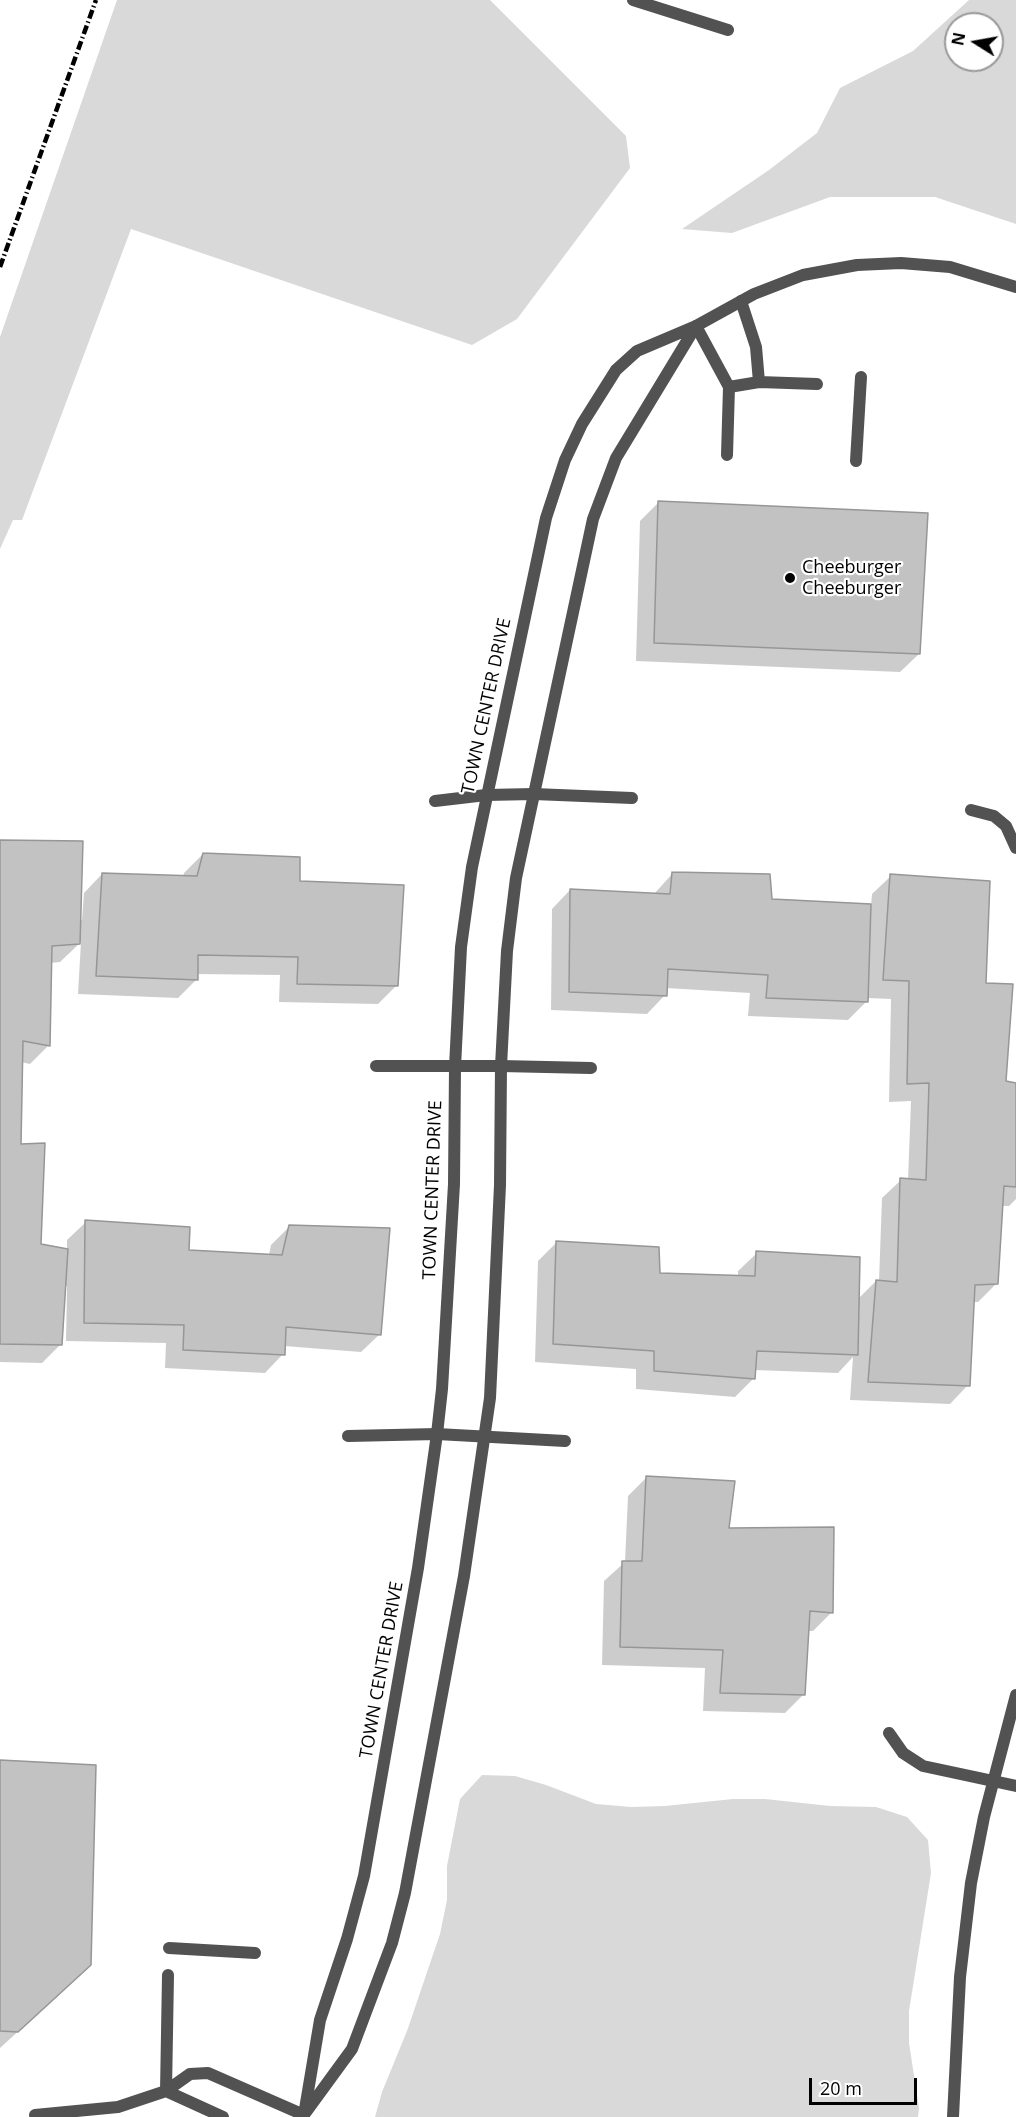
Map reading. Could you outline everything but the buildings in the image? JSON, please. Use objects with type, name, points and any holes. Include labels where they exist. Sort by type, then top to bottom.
[{"type":"street","points":[[633,0],[728,30]]},
{"type":"street","name":"TOWN CENTER DRIVE","points":[[303,2116],[320,2020],[347,1939],[364,1876],[418,1568],[437,1434],[442,1389],[454,1184],[455,1067],[461,947],[472,867],[546,518],[565,459],[582,424],[616,370],[637,351],[696,326],[741,301],[803,275],[858,265],[901,263],[950,267],[1016,287]]},
{"type":"street","points":[[741,301],[756,347],[759,382]]},
{"type":"street","points":[[696,326],[729,387],[727,455]]},
{"type":"street","name":"TOWN CENTER DRIVE","points":[[303,2116],[352,2049],[395,1933],[405,1893],[464,1576],[490,1398],[500,1185],[501,1066],[507,951],[515,888],[593,519],[616,458],[696,326]]},
{"type":"street","points":[[856,461],[861,377]]},
{"type":"street","points":[[729,387],[759,382],[817,384]]},
{"type":"street","points":[[435,801],[486,795],[534,794],[632,798]]},
{"type":"street","points":[[971,810],[994,816],[1006,826],[1016,848]]},
{"type":"street","points":[[376,1066],[591,1068]]},
{"type":"street","points":[[348,1436],[437,1434],[565,1441]]},
{"type":"street","points":[[953,2117],[960,1977],[971,1883],[992,1781],[1016,1695]]},
{"type":"street","points":[[889,1733],[903,1753],[923,1766],[1016,1786]]},
{"type":"street","points":[[169,1947],[255,1953]]},
{"type":"street","points":[[166,2091],[168,1975]]},
{"type":"street","points":[[35,2115],[118,2107],[166,2091],[190,2074],[208,2073],[303,2116]]},
{"type":"street","points":[[166,2091],[223,2117]]},
{"type":"shaded area","points":[[117,0],[490,0],[626,136],[630,168],[517,319],[472,345],[131,229],[22,520],[13,520],[0,549],[0,337]]},
{"type":"shaded area","points":[[969,0],[1016,0],[1016,224],[935,197],[830,197],[732,233],[682,229],[769,170],[817,133],[840,88],[913,51],[944,23],[944,72],[1004,72],[1004,12],[956,12]]},
{"type":"shaded area","points":[[482,1775],[515,1776],[596,1804],[631,1807],[665,1806],[733,1799],[765,1799],[830,1806],[876,1807],[907,1817],[928,1840],[931,1873],[909,2011],[909,2043],[919,2108],[918,2117],[375,2117],[440,1934],[447,1900],[447,1866],[460,1799]]},
{"type":"railway","points":[[0,267],[96,0]]},
{"type":"place","name":"Cheeburger Cheeburger","points":[[790,578]]}]
